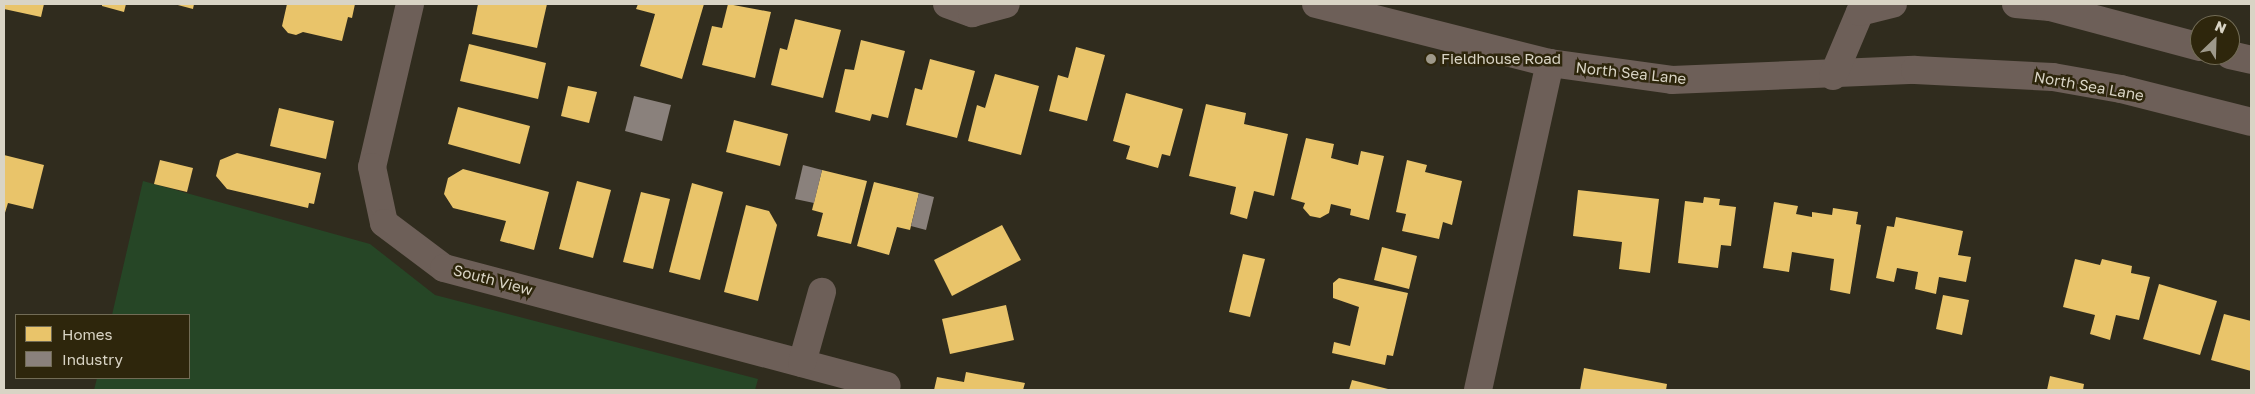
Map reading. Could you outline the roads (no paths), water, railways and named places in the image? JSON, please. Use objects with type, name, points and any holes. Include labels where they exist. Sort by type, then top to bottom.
[{"type":"street","name":"South View","points":[[410,4],[372,167],[384,223],[444,268],[887,386]]},
{"type":"street","points":[[947,4],[972,14],[1006,4]]},
{"type":"street","name":"North Sea Lane","points":[[1316,4],[1550,63],[1672,80],[1833,76],[1916,70],[2053,77],[2121,89],[2251,122]]},
{"type":"street","points":[[1833,76],[1860,12],[1894,4]]},
{"type":"street","points":[[2016,4],[2050,7],[2190,44]]},
{"type":"street","points":[[1478,390],[1550,63]]},
{"type":"street","points":[[802,363],[822,292]]},
{"type":"place","name":"Fieldhouse Road","points":[[1431,59]]}]
